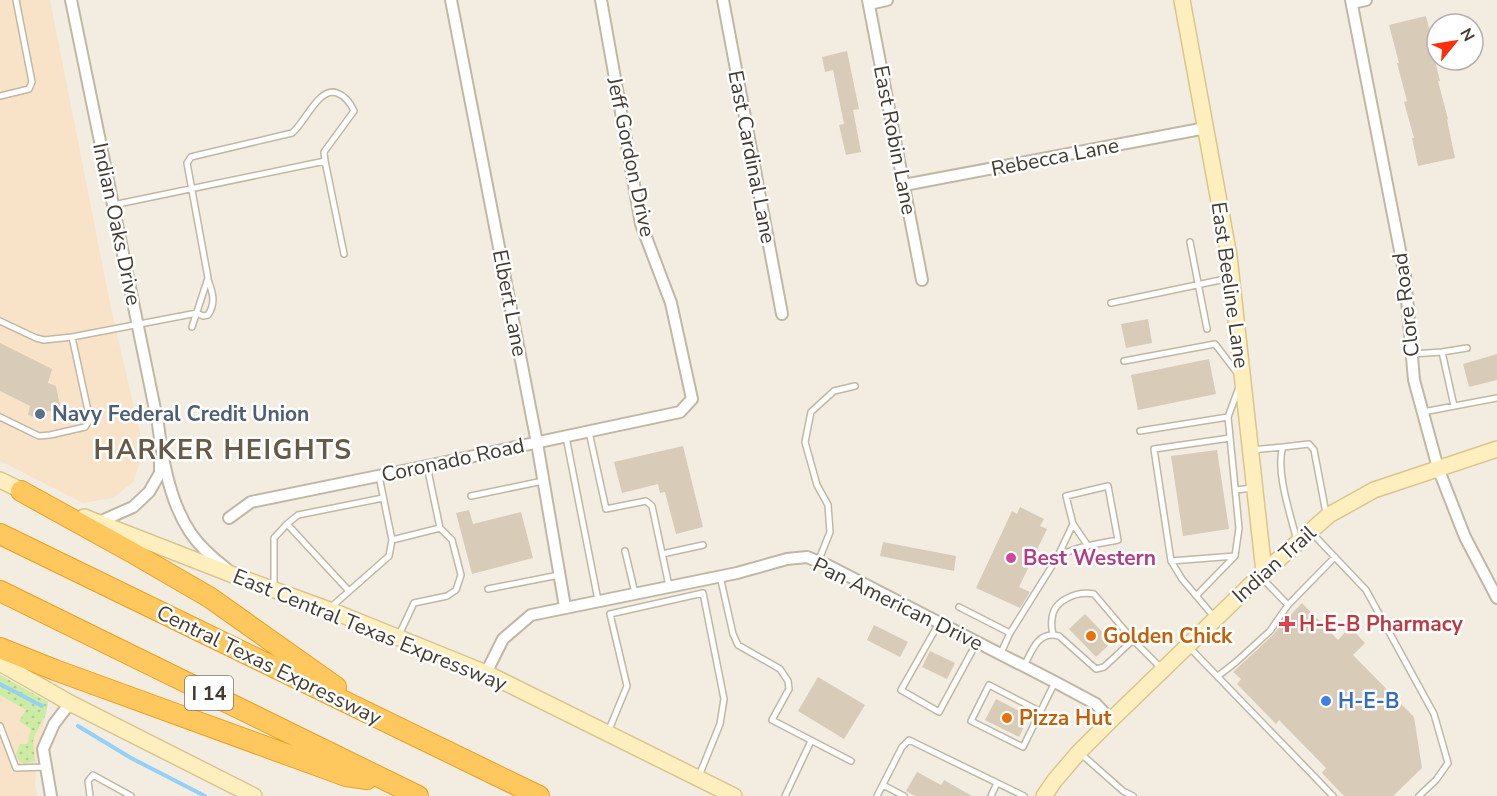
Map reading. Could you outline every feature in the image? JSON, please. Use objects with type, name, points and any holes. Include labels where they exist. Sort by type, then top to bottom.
[{"type":"highway","points":[[21,491],[209,597],[382,720]]},
{"type":"highway","name":"Central Texas Expressway","points":[[0,534],[538,796]]},
{"type":"highway","name":"I 14","points":[[0,591],[418,796]]},
{"type":"highway","points":[[0,648],[346,776],[391,783]]},
{"type":"street","name":"Indian Oaks Drive","points":[[71,0],[161,448]]},
{"type":"street","name":"Elbert Lane","points":[[451,0],[537,443],[565,607]]},
{"type":"street","name":"Jeff Gordon Drive","points":[[601,0],[641,224],[672,303],[692,399],[681,412]]},
{"type":"street","name":"East Cardinal Lane","points":[[723,0],[782,314]]},
{"type":"street","points":[[869,2],[887,0]]},
{"type":"street","name":"East Beeline Lane","points":[[1182,0],[1231,278],[1262,574]]},
{"type":"street","points":[[1352,2],[1366,0]]},
{"type":"street","name":"East Robin Lane","points":[[869,2],[922,280]]},
{"type":"street","name":"Clore Road","points":[[1352,2],[1405,276],[1414,380],[1438,468],[1465,537],[1497,598]]},
{"type":"street","name":"Rebecca Lane","points":[[904,185],[1206,128]]},
{"type":"street","name":"Coronado Road","points":[[229,518],[251,502],[681,412]]},
{"type":"street","points":[[98,523],[134,507],[149,492],[160,473],[161,448]]},
{"type":"street","points":[[161,448],[175,502],[184,521],[203,549],[236,576]]},
{"type":"street","name":"Indian Trail","points":[[1044,796],[1054,780],[1111,720],[1262,574],[1327,517],[1374,490],[1497,449]]},
{"type":"street","name":"East Central Texas Expressway","points":[[0,480],[98,523],[486,673],[734,796]]},
{"type":"street","name":"Pan American Drive","points":[[486,673],[503,639],[531,615],[720,576],[787,559],[807,557],[829,566],[1055,682],[1096,704],[1111,720]]},
{"type":"street","points":[[0,663],[70,703],[254,796]]},
{"type":"street","points":[[51,796],[43,749],[54,724],[70,703]]},
{"type":"lane","points":[[0,96],[29,88],[32,82],[16,0]]},
{"type":"lane","points":[[0,321],[44,340],[72,337],[197,313],[203,316],[208,315],[211,311],[213,295],[208,279],[187,163],[191,157],[292,133],[327,92],[341,95],[351,104],[354,111],[324,153],[344,254]]},
{"type":"lane","points":[[113,205],[325,161]]},
{"type":"lane","points":[[1190,242],[1207,329]]},
{"type":"lane","points":[[1111,303],[1231,278]]},
{"type":"lane","points":[[192,327],[208,279]]},
{"type":"lane","points":[[0,417],[39,436],[85,427],[90,420],[72,337]]},
{"type":"lane","points":[[1124,360],[1215,344],[1242,379],[1228,417],[1239,528],[1234,556],[1196,596]]},
{"type":"lane","points":[[1412,354],[1467,348]]},
{"type":"lane","points":[[1442,352],[1454,406]]},
{"type":"lane","points":[[818,562],[830,532],[828,505],[817,485],[805,442],[811,412],[834,391],[855,386]]},
{"type":"lane","points":[[1423,412],[1497,398]]},
{"type":"lane","points":[[1140,431],[1228,417]]},
{"type":"lane","points":[[589,432],[606,509],[646,501],[652,506],[669,586]]},
{"type":"lane","points":[[566,437],[598,600]]},
{"type":"lane","points":[[1216,619],[1182,579],[1171,561],[1154,449],[1230,438]]},
{"type":"lane","points":[[1250,450],[1309,444],[1314,450],[1327,517]]},
{"type":"lane","points":[[1283,447],[1280,455],[1283,486],[1297,543]]},
{"type":"lane","points":[[398,638],[414,603],[447,596],[456,590],[461,575],[452,540],[440,528],[427,466]]},
{"type":"lane","points":[[328,610],[389,556],[392,540],[379,476]]},
{"type":"lane","points":[[471,496],[543,481]]},
{"type":"lane","points":[[1057,558],[1089,546],[1118,540],[1108,486],[1066,496],[1073,524],[1089,546]]},
{"type":"lane","points":[[1236,490],[1254,487]]},
{"type":"lane","points":[[274,590],[274,538],[287,524],[298,515],[383,498]]},
{"type":"lane","points":[[287,524],[349,591]]},
{"type":"lane","points":[[1000,655],[1010,633],[1057,558],[1073,524]]},
{"type":"lane","points":[[392,540],[440,528]]},
{"type":"lane","points":[[1310,531],[1366,590],[1434,714],[1448,763],[1436,780],[1419,796]]},
{"type":"lane","points":[[662,554],[703,545]]},
{"type":"lane","points":[[625,551],[635,593]]},
{"type":"lane","points":[[1171,561],[1234,556]]},
{"type":"lane","points":[[1218,676],[1270,630],[1288,605],[1335,557]]},
{"type":"lane","points":[[1262,574],[1288,605]]},
{"type":"lane","points":[[488,589],[559,575]]},
{"type":"lane","points":[[720,576],[733,634],[738,645],[780,669],[788,681],[789,689],[772,720],[851,761]]},
{"type":"lane","points":[[608,734],[627,686],[610,614],[703,593],[724,699],[720,724],[698,778]]},
{"type":"lane","points":[[1053,634],[1051,618],[1062,601],[1071,596],[1094,594],[1133,640],[1163,670]]},
{"type":"lane","points":[[959,606],[1010,633]]},
{"type":"lane","points":[[939,622],[901,690],[939,712],[978,642]]},
{"type":"lane","points":[[1024,666],[1034,646],[1044,636],[1053,634],[1059,636],[1096,669],[1104,667],[1133,640]]},
{"type":"lane","points":[[1188,646],[1333,796]]},
{"type":"lane","points":[[1041,712],[989,685],[971,721],[1023,747],[1041,712],[1055,682]]},
{"type":"lane","points":[[0,726],[16,768],[46,767]]},
{"type":"lane","points":[[877,796],[902,747],[909,740],[1024,796]]},
{"type":"lane","points":[[785,796],[811,741]]},
{"type":"lane","points":[[1079,752],[1122,791],[1133,796]]},
{"type":"lane","points":[[90,796],[88,781],[93,775],[131,796]]},
{"type":"lane","points":[[991,796],[997,783]]},
{"type":"lane","points":[[883,785],[903,796]]},
{"type":"shaded area","points":[[0,0],[50,0],[111,308],[144,451],[133,482],[113,498],[83,503],[0,461]]},
{"type":"shaded area","points":[[0,674],[48,702],[38,754],[35,783],[37,796],[0,796]]},
{"type":"green space","points":[[0,675],[48,702],[46,714],[33,741],[35,761],[25,764],[19,761],[16,754],[20,744],[27,744],[31,729],[19,721],[26,710],[0,695]]},
{"type":"building","points":[[1425,16],[1425,72],[1438,72],[1455,158],[1418,166],[1412,138],[1414,138],[1404,102],[1407,101],[1389,25]]},
{"type":"building","points":[[847,51],[859,109],[853,110],[861,152],[846,155],[839,125],[844,124],[833,70],[825,72],[822,57]]},
{"type":"building","points":[[1148,319],[1152,343],[1126,348],[1121,324]]},
{"type":"building","points":[[0,343],[52,369],[48,383],[56,386],[61,411],[47,411],[44,421],[28,415],[30,406],[0,391]]},
{"type":"building","points":[[1497,354],[1497,380],[1469,387],[1463,364]]},
{"type":"building","points":[[1209,359],[1216,394],[1138,410],[1131,375]]},
{"type":"building","points":[[683,446],[703,527],[676,534],[665,492],[660,493],[658,484],[622,493],[614,462]]},
{"type":"building","points":[[1217,450],[1229,529],[1183,536],[1171,456]]},
{"type":"building","name":"Best Western","points":[[1020,507],[1044,519],[1040,526],[1047,529],[1019,587],[1030,592],[1020,608],[976,588],[1012,511],[1017,514]]},
{"type":"building","points":[[469,510],[473,524],[521,512],[533,558],[472,574],[456,513]]},
{"type":"building","points":[[883,542],[956,556],[954,571],[880,556]]},
{"type":"building","name":"H-E-B","points":[[1302,603],[1338,640],[1350,627],[1365,643],[1353,655],[1414,717],[1422,768],[1393,796],[1344,796],[1322,773],[1326,768],[1279,720],[1276,724],[1237,684],[1241,679],[1233,672],[1273,635]]},
{"type":"building","name":"Golden Chick","points":[[1085,614],[1112,642],[1096,657],[1069,629]]},
{"type":"building","points":[[874,625],[908,642],[900,657],[867,640]]},
{"type":"building","points":[[930,651],[955,663],[947,679],[922,667]]},
{"type":"building","points":[[818,677],[865,705],[844,739],[798,711]]},
{"type":"building","name":"Pizza Hut","points":[[996,699],[1029,716],[1019,737],[985,720]]},
{"type":"building","points":[[917,772],[941,785],[944,780],[972,796],[915,796],[906,791]]},
{"type":"waterway","points":[[0,684],[42,706]]},
{"type":"waterway","points":[[78,726],[131,758],[205,796]]},
{"type":"place","name":"Navy Federal Credit Union","points":[[40,414]]},
{"type":"place","name":"Best Western","points":[[1011,558]]},
{"type":"place","name":"H-E-B Pharmacy","points":[[1287,624]]},
{"type":"place","name":"Golden Chick","points":[[1091,636]]},
{"type":"place","name":"H-E-B","points":[[1326,701]]},
{"type":"place","name":"Pizza Hut","points":[[1007,718]]},
{"type":"district","name":"HARKER HEIGHTS","points":[[223,450]]}]
